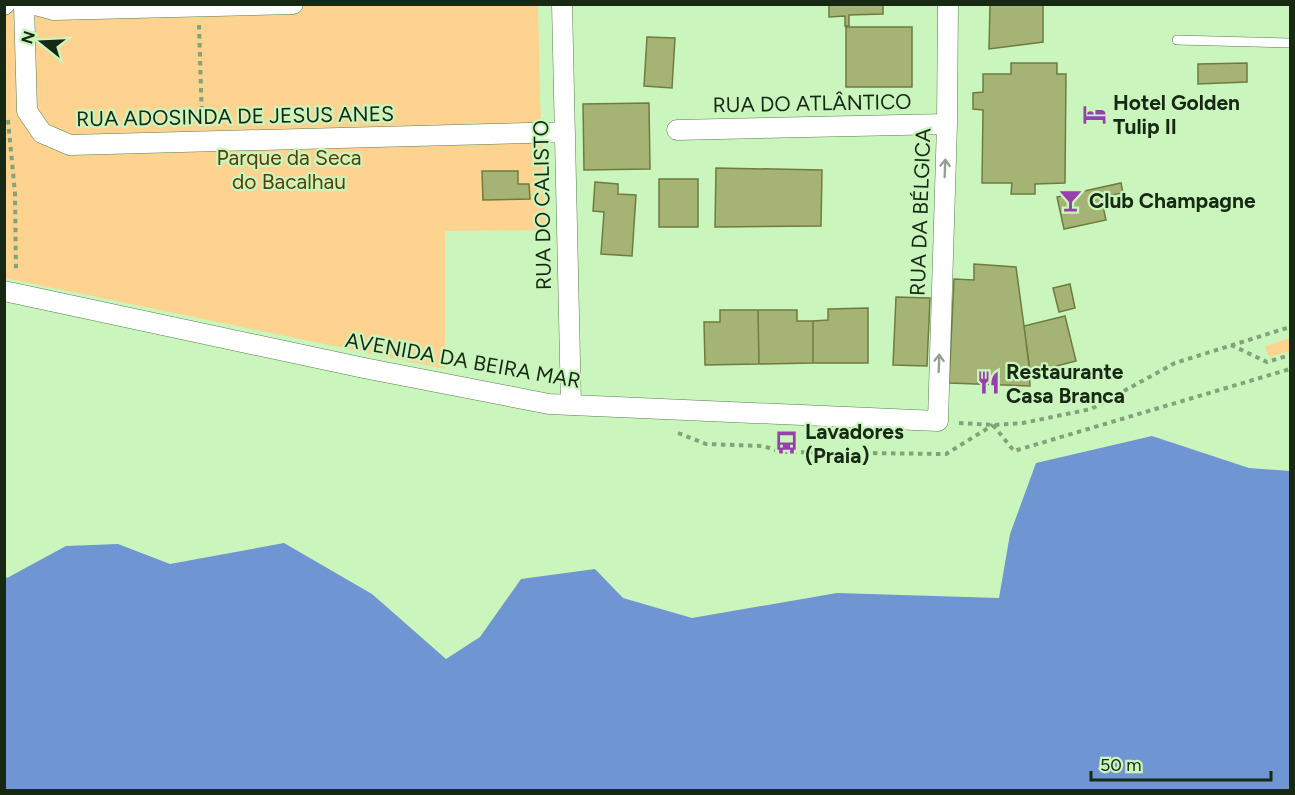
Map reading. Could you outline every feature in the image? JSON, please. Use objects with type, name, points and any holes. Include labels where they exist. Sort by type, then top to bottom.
[{"type":"street","name":"RUA ADOSINDA DE JESUS ANES","points":[[24,4],[27,111],[42,133],[70,145],[565,132]]},
{"type":"street","points":[[32,4],[54,10],[293,4]]},
{"type":"street","name":"RUA DO CALISTO","points":[[562,4],[571,405]]},
{"type":"street","name":"RUA DA BÉLGICA","points":[[938,421],[947,124],[948,4]]},
{"type":"street","name":"RUA DO ATLÂNTICO","points":[[677,130],[947,124]]},
{"type":"street","name":"AVENIDA DA BEIRA MAR","points":[[10,292],[364,368],[549,404],[938,421]]},
{"type":"lane","points":[[1177,40],[1290,43]]},
{"type":"path","points":[[199,7],[203,142]]},
{"type":"path","points":[[10,292],[15,193]]},
{"type":"path","points":[[938,421],[993,425],[1023,423],[1091,409],[1175,363],[1290,327]]},
{"type":"path","points":[[1231,345],[1267,362],[1290,355]]},
{"type":"path","points":[[993,425],[1014,452],[1290,369]]},
{"type":"path","points":[[946,454],[993,425]]},
{"type":"green space","name":"Parque da Seca do Bacalhau","points":[[5,5],[538,5],[546,230],[445,231],[445,369],[5,278]]},
{"type":"green space","points":[[1290,338],[1290,351],[1269,357],[1265,346]]},
{"type":"water","points":[[1152,436],[1249,468],[1290,471],[1290,790],[5,790],[5,576],[7,578],[66,546],[118,544],[170,564],[284,543],[372,594],[446,659],[480,637],[521,579],[595,569],[623,598],[692,618],[837,593],[999,598],[1010,534],[1036,463]]},
{"type":"building","points":[[829,4],[883,4],[883,14],[849,15],[849,26],[845,26],[845,16],[829,17]]},
{"type":"building","points":[[990,4],[1043,4],[1043,42],[989,49]]},
{"type":"building","points":[[846,27],[912,27],[912,87],[846,87]]},
{"type":"building","points":[[647,37],[675,38],[672,88],[644,86]]},
{"type":"building","points":[[1011,63],[1057,63],[1057,74],[1066,74],[1065,183],[1035,184],[1035,194],[1011,194],[1012,183],[982,183],[983,110],[973,109],[973,93],[983,92],[983,74],[1011,74]]},
{"type":"building","points":[[1247,63],[1247,82],[1198,84],[1198,64]]},
{"type":"building","points":[[649,103],[650,169],[584,170],[583,104]]},
{"type":"building","points":[[716,168],[822,170],[821,226],[715,227]]},
{"type":"building","points":[[482,171],[518,171],[518,184],[529,184],[530,199],[483,200]]},
{"type":"building","points":[[659,179],[698,179],[698,227],[659,227]]},
{"type":"building","points":[[595,182],[618,184],[618,194],[636,195],[632,256],[601,254],[604,212],[593,211]]},
{"type":"building","points":[[1121,183],[1123,193],[1101,197],[1106,220],[1064,229],[1057,197]]},
{"type":"building","points":[[974,264],[1016,267],[1030,386],[949,383],[954,279],[974,280]]},
{"type":"building","points":[[1070,284],[1075,308],[1059,312],[1053,288]]},
{"type":"building","points":[[896,297],[930,298],[927,366],[893,365]]},
{"type":"building","points":[[868,308],[868,363],[813,363],[813,321],[828,320],[828,309]]},
{"type":"building","points":[[720,310],[758,310],[759,364],[705,365],[704,322],[720,322]]},
{"type":"building","points":[[758,310],[797,310],[797,321],[813,321],[813,363],[759,364]]},
{"type":"building","points":[[1065,316],[1076,361],[1030,373],[1024,326]]},
{"type":"place","name":"Hotel Golden Tulip II","points":[[1095,114]]},
{"type":"place","name":"Club Champagne","points":[[1071,200]]},
{"type":"place","name":"Restaurante Casa Branca","points":[[988,383]]},
{"type":"place","name":"Lavadores (Praia)","points":[[787,443]]}]
